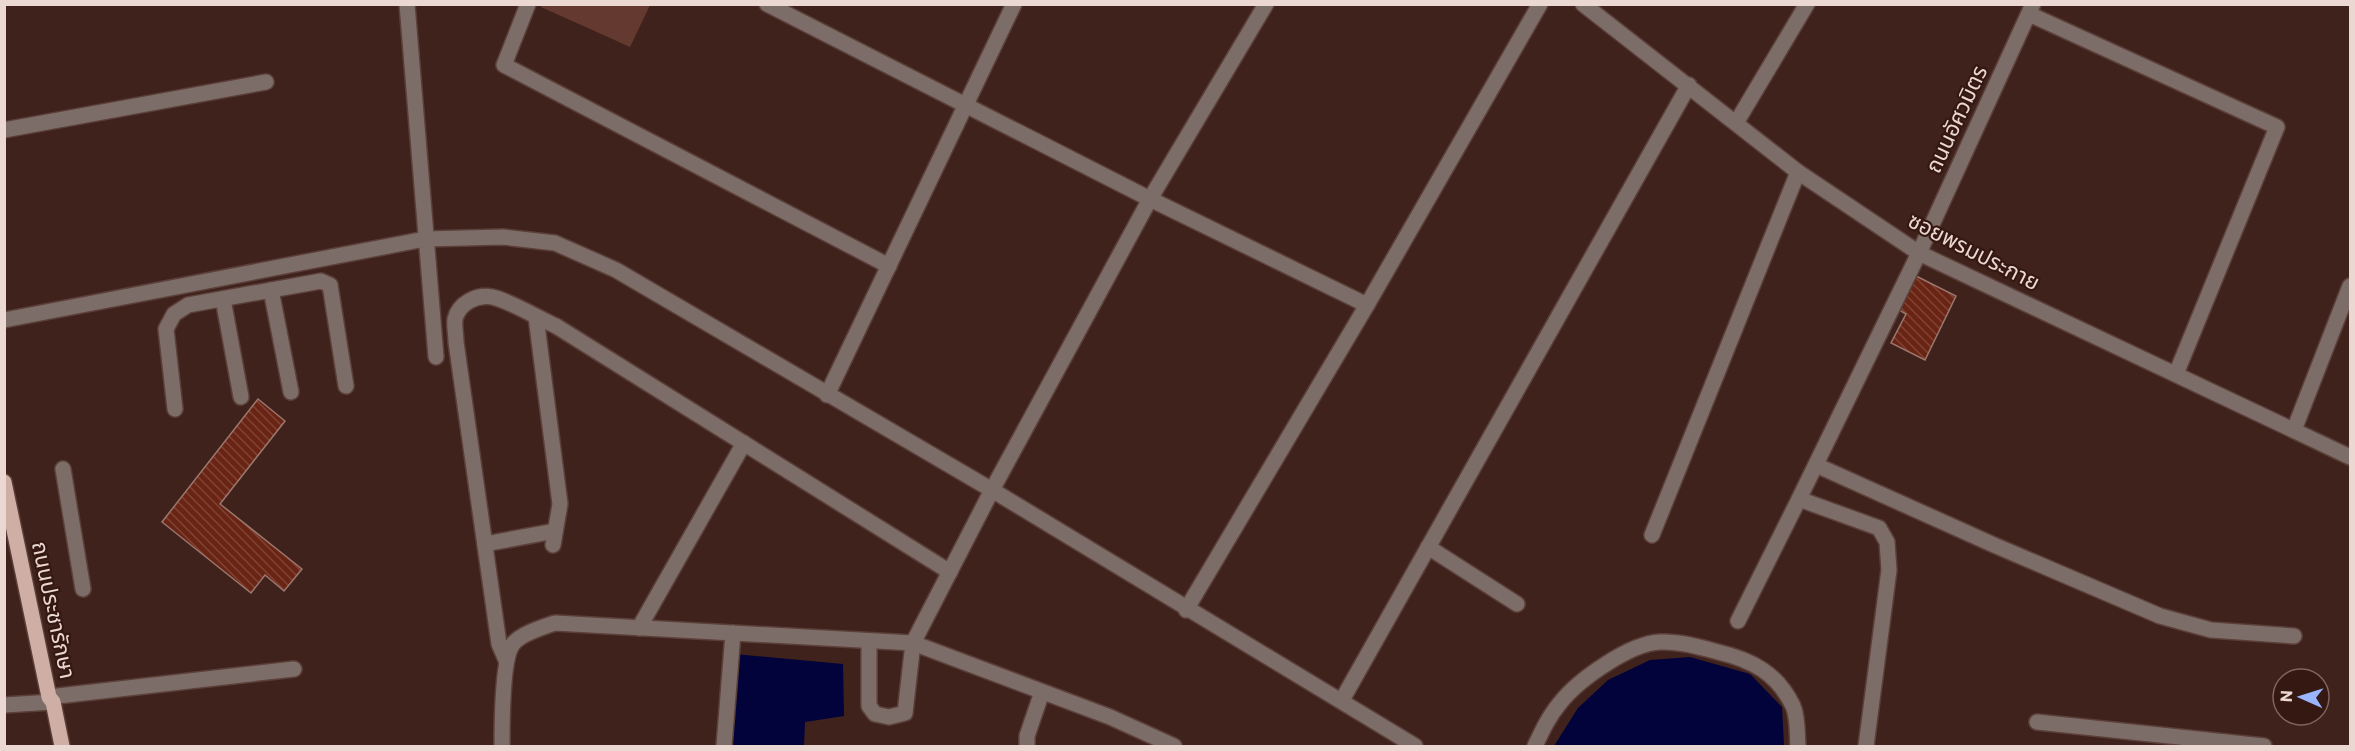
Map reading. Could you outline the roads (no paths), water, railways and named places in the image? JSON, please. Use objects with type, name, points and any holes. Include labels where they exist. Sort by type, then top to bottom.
[{"type":"main road","name":"ถนนประชารักษา","points":[[4,482],[7,510],[62,747]]},
{"type":"street","points":[[407,4],[436,357]]},
{"type":"street","points":[[528,4],[504,65],[889,266]]},
{"type":"street","points":[[767,4],[1150,199],[1367,305]]},
{"type":"street","points":[[827,395],[1014,4]]},
{"type":"street","points":[[869,641],[869,706],[875,714],[889,717],[905,713],[913,643],[992,490],[1150,199],[1266,4]]},
{"type":"street","points":[[1186,610],[1367,305],[1540,4]]},
{"type":"street","name":"ซอยพรมประกาย","points":[[1583,4],[1798,172],[1919,253],[2350,457]]},
{"type":"street","points":[[1736,123],[1807,4]]},
{"type":"street","points":[[2031,9],[2277,127],[2176,374]]},
{"type":"street","name":"ถนนอัศวมิตร","points":[[1738,621],[1919,253],[2031,9]]},
{"type":"street","points":[[4,130],[266,82]]},
{"type":"street","points":[[1342,700],[1689,85]]},
{"type":"street","points":[[1652,535],[1798,172]]},
{"type":"street","points":[[4,320],[425,238],[503,237],[555,243],[616,270],[992,490],[1186,610],[1342,700],[1415,747]]},
{"type":"street","points":[[175,409],[166,329],[174,314],[188,305],[321,281],[330,285],[346,386]]},
{"type":"street","points":[[2294,430],[2350,286]]},
{"type":"street","points":[[271,290],[291,392]]},
{"type":"street","points":[[506,660],[499,644],[456,342],[455,318],[463,305],[471,299],[493,297],[556,326],[950,572]]},
{"type":"street","points":[[223,299],[241,397]]},
{"type":"street","points":[[484,544],[554,538],[560,504],[536,317]]},
{"type":"street","points":[[639,628],[744,443]]},
{"type":"street","points":[[1816,465],[2160,616],[2211,630],[2294,636]]},
{"type":"street","points":[[63,469],[83,589]]},
{"type":"street","points":[[1799,499],[1879,528],[1887,542],[1889,570],[1866,747]]},
{"type":"street","points":[[1428,547],[1517,604]]},
{"type":"street","points":[[502,747],[506,660],[513,644],[533,631],[555,623],[913,643],[1110,717],[1168,745]]},
{"type":"street","points":[[724,747],[733,633]]},
{"type":"street","points":[[1535,747],[1543,726],[1561,701],[1583,682],[1617,656],[1658,642],[1694,646],[1743,658],[1773,675],[1794,707],[1798,747]]},
{"type":"street","points":[[4,705],[294,669]]},
{"type":"street","points":[[1026,747],[1027,736],[1042,692]]},
{"type":"street","points":[[2037,722],[2264,747]]}]
